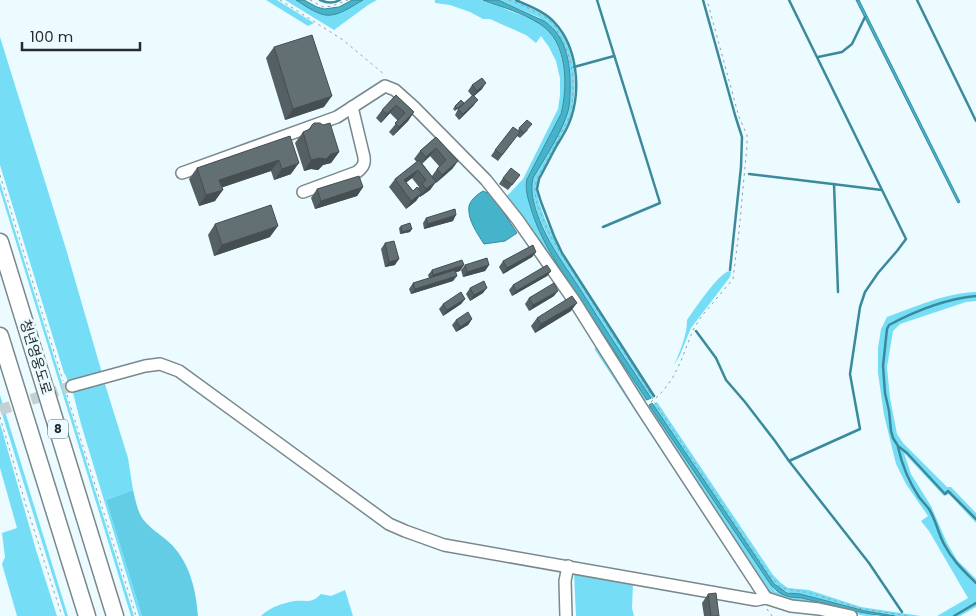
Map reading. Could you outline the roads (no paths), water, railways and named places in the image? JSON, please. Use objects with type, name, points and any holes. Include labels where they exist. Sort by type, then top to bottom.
[{"type":"highway","name":"청년영웅도로","points":[[0,242],[116,616]]},
{"type":"highway","name":"청년영웅도로","points":[[0,336],[87,616]]},
{"type":"street","points":[[182,173],[337,117],[385,86],[395,90],[414,107],[496,192],[517,219],[575,302],[766,598]]},
{"type":"street","points":[[304,192],[357,172],[362,168],[364,157],[352,108]]},
{"type":"street","points":[[68,387],[145,366],[160,364],[180,371],[389,524],[444,544],[756,600],[766,598],[791,606],[851,616]]},
{"type":"street","points":[[566,616],[565,581],[568,566]]},
{"type":"waterway","points":[[320,0],[330,3],[340,0]]},
{"type":"waterway","points":[[516,0],[542,12],[555,23],[568,44],[575,68],[576,94],[571,118],[567,129],[539,179],[537,189],[541,202],[562,253],[654,396]]},
{"type":"waterway","points":[[597,0],[660,203],[603,227]]},
{"type":"waterway","points":[[703,0],[742,137],[741,167],[730,270]]},
{"type":"waterway","points":[[789,0],[906,239],[865,292],[860,307],[850,374],[860,429],[789,461]]},
{"type":"waterway","points":[[917,0],[976,121]]},
{"type":"waterway","points":[[818,57],[842,52],[852,44],[865,17]]},
{"type":"waterway","points":[[574,67],[614,56]]},
{"type":"waterway","points":[[749,174],[882,190]]},
{"type":"waterway","points":[[834,184],[838,292]]},
{"type":"waterway","points":[[976,296],[931,306],[889,325],[883,366],[885,393],[893,438],[898,446],[907,453],[945,494],[948,491],[976,519]]},
{"type":"waterway","points":[[696,331],[716,358],[726,380],[869,563],[902,612]]},
{"type":"waterway","points":[[898,447],[909,479],[919,497],[929,509],[947,550],[976,583]]},
{"type":"waterway","points":[[954,616],[976,603]]},
{"type":"tunnel","points":[[0,410],[72,386]]}]
